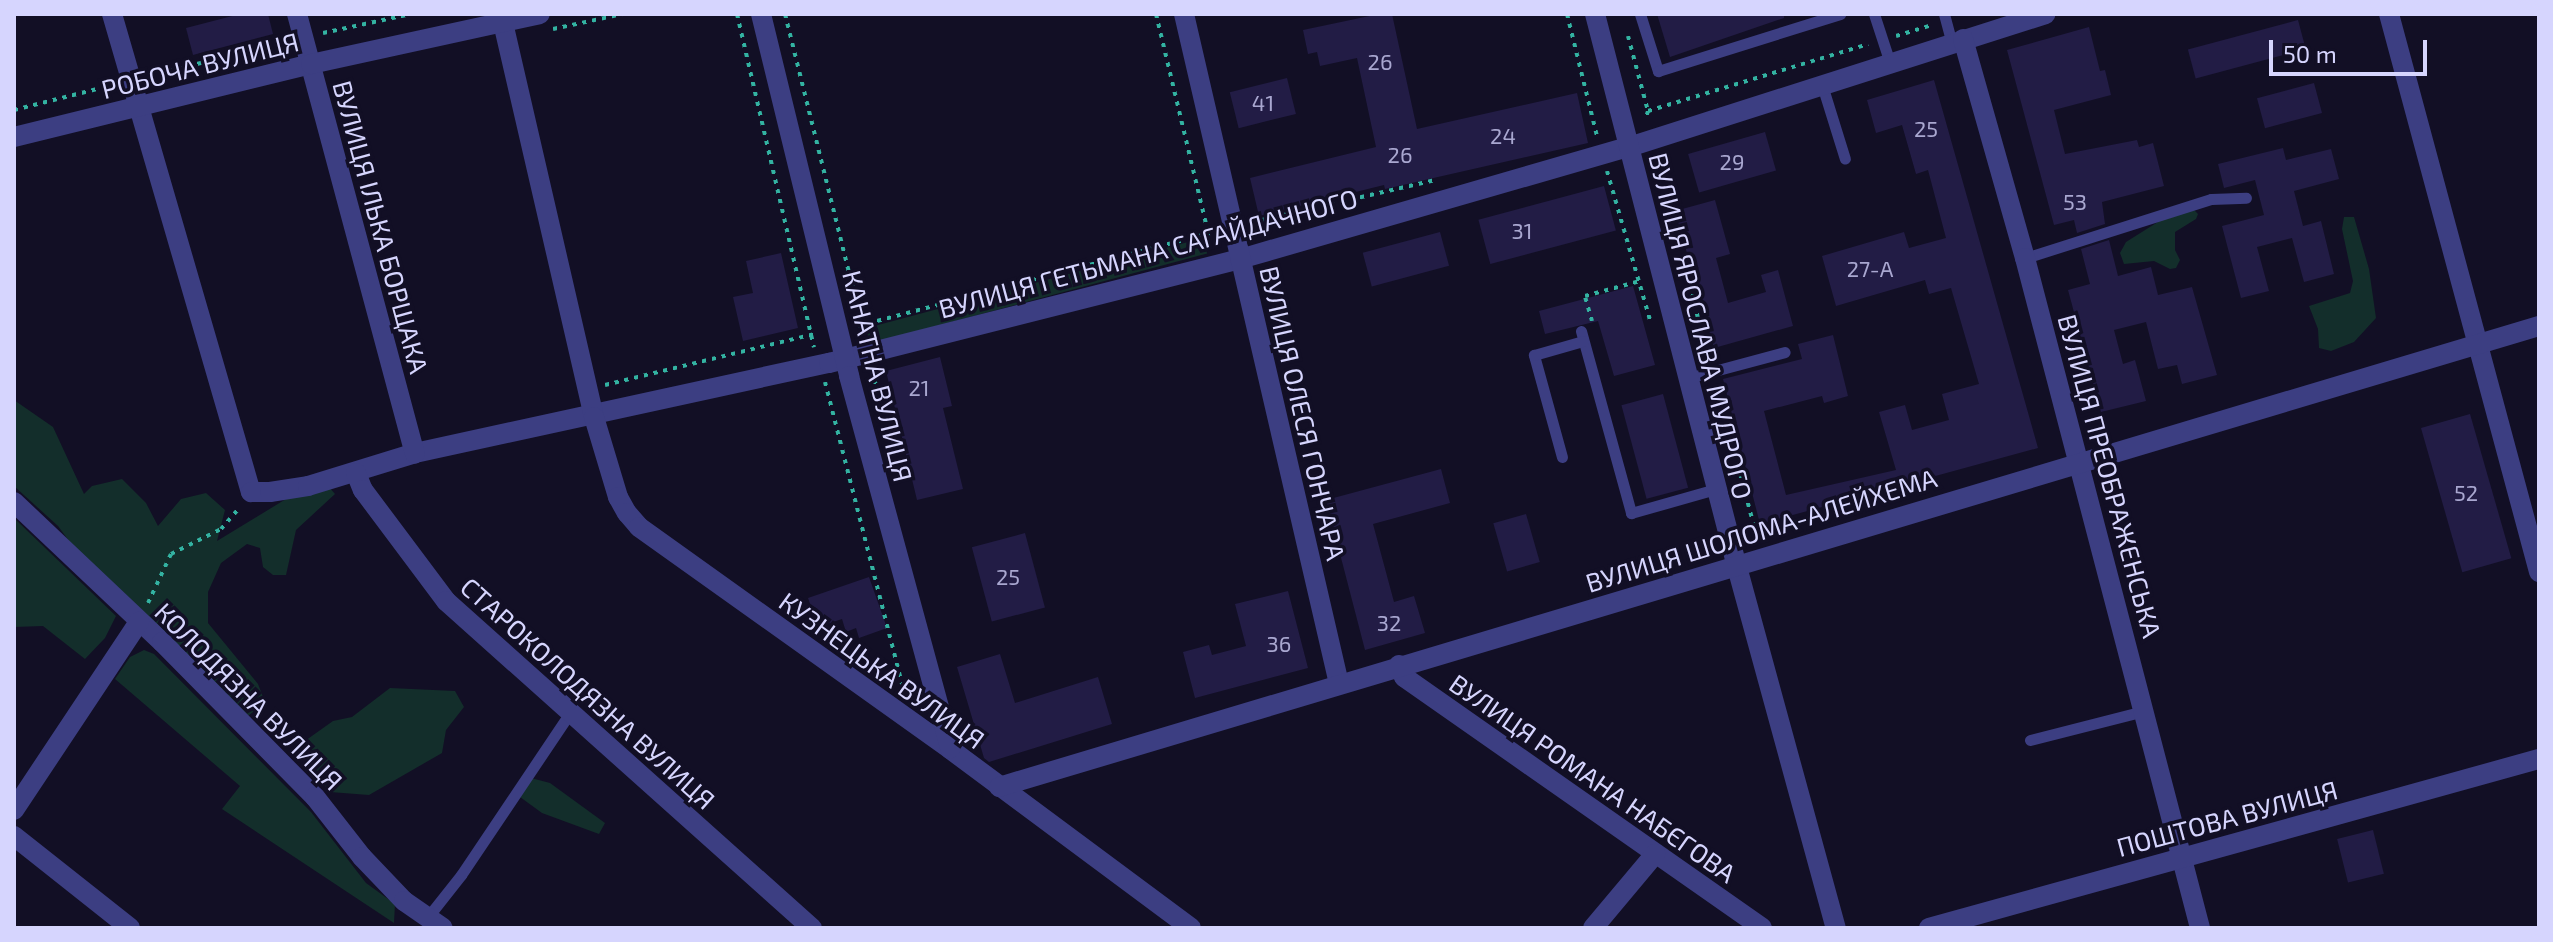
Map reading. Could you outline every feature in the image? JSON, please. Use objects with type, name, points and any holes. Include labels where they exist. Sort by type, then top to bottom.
[{"type":"street","points":[[112,14],[251,492]]},
{"type":"street","name":"ВУЛИЦЯ ІЛЬКА БОРЩАКА","points":[[297,14],[415,453]]},
{"type":"street","name":"РОБОЧА ВУЛИЦЯ","points":[[14,137],[502,18],[540,14]]},
{"type":"street","name":"КАНАТНА ВУЛИЦЯ","points":[[761,14],[845,359],[950,749]]},
{"type":"street","name":"ВУЛИЦЯ ОЛЕСЯ ГОНЧАРА","points":[[1184,14],[1339,684]]},
{"type":"street","name":"ВУЛИЦЯ ЯРОСЛАВА МУДРОГО","points":[[1595,14],[1716,489],[1836,928]]},
{"type":"street","name":"ВУЛИЦЯ ГЕТЬМАНА САГАЙДАЧНОГО","points":[[251,492],[308,486],[415,453],[594,417],[845,359],[1240,259],[1603,155],[2045,14]]},
{"type":"street","points":[[2389,14],[2475,344],[2539,572]]},
{"type":"street","name":"КУЗНЕЦЬКА ВУЛИЦЯ","points":[[502,18],[594,417],[618,497],[639,527],[950,749],[1191,928]]},
{"type":"street","name":"ВУЛИЦЯ ПРЕОБРАЖЕНСЬКА","points":[[1958,41],[2025,258],[2200,928]]},
{"type":"street","name":"ВУЛИЦЯ ШОЛОМА-АЛЕЙХЕМА","points":[[999,787],[2539,326]]},
{"type":"street","name":"СТАРОКОЛОДЯЗНА ВУЛИЦЯ","points":[[356,473],[363,490],[446,601],[812,928]]},
{"type":"street","name":"КОЛОДЯЗНА ВУЛИЦЯ","points":[[14,502],[315,797],[362,857],[404,901],[435,923]]},
{"type":"street","points":[[14,810],[139,622]]},
{"type":"street","name":"ВУЛИЦЯ РОМАНА НАБЄГОВА","points":[[1399,665],[1404,677],[1762,928]]},
{"type":"street","name":"ПОШТОВА ВУЛИЦЯ","points":[[1929,928],[2539,759]]},
{"type":"street","points":[[14,836],[130,928]]},
{"type":"street","points":[[1593,928],[1655,854]]},
{"type":"lane","points":[[1640,14],[1658,71],[1840,14]]},
{"type":"lane","points":[[1874,14],[1890,63]]},
{"type":"lane","points":[[1945,18],[1958,41]]},
{"type":"lane","points":[[1822,85],[1845,159]]},
{"type":"lane","points":[[2025,258],[2211,199],[2246,198]]},
{"type":"lane","points":[[1562,457],[1534,355],[1582,336],[1631,513],[1716,489]]},
{"type":"lane","points":[[1688,378],[1785,352]]},
{"type":"lane","points":[[2030,740],[2144,711]]},
{"type":"lane","points":[[435,923],[461,875],[570,713]]},
{"type":"path","points":[[14,110],[303,37],[411,14]]},
{"type":"path","points":[[785,14],[868,353]]},
{"type":"path","points":[[1156,14],[1208,233]]},
{"type":"path","points":[[1567,14],[1603,155]]},
{"type":"path","points":[[1648,111],[1883,40],[1945,18]]},
{"type":"path","points":[[1626,28],[1648,111],[1645,120],[1762,559]]},
{"type":"path","points":[[587,389],[826,331],[839,332],[1233,226],[1446,177]]},
{"type":"path","points":[[1593,323],[1585,296],[1640,281]]},
{"type":"path","points":[[139,622],[171,554],[221,529],[251,492]]},
{"type":"green space","points":[[2194,210],[2198,214],[2196,219],[2175,232],[2175,250],[2180,260],[2176,268],[2170,269],[2154,261],[2124,264],[2120,253],[2126,242],[2169,215]]},
{"type":"green space","points":[[2344,217],[2354,217],[2369,269],[2376,318],[2354,342],[2331,351],[2319,348],[2318,329],[2309,306],[2350,293],[2353,281],[2342,229]]},
{"type":"green space","points":[[1203,238],[1207,253],[870,344],[866,328]]},
{"type":"green space","points":[[14,400],[53,427],[84,494],[92,486],[122,479],[146,503],[158,526],[181,499],[206,493],[225,510],[217,541],[286,499],[329,487],[335,494],[296,530],[286,575],[273,575],[263,567],[260,548],[247,544],[221,563],[208,592],[208,623],[258,684],[265,702],[248,716],[95,576],[58,526],[14,486]]},
{"type":"green space","points":[[14,518],[116,616],[105,638],[85,659],[43,626],[14,627]]},
{"type":"green space","points":[[144,650],[154,654],[311,812],[366,883],[395,904],[394,923],[222,809],[240,786],[115,679],[130,657]]},
{"type":"green space","points":[[390,688],[455,691],[464,707],[446,730],[442,753],[369,795],[330,792],[305,764],[302,743],[333,721],[352,717]]},
{"type":"green space","points":[[531,778],[550,783],[605,823],[599,834],[542,813],[520,797]]},
{"type":"building","points":[[240,14],[268,14],[273,34],[193,55],[186,28]]},
{"type":"building","points":[[1392,14],[1417,129],[1577,93],[1588,143],[1385,189],[1384,185],[1259,216],[1250,178],[1376,147],[1357,58],[1320,66],[1317,52],[1308,54],[1303,30]]},
{"type":"building","points":[[1657,14],[1784,14],[1784,18],[1670,57]]},
{"type":"building","points":[[2298,20],[2306,49],[2196,78],[2188,50]]},
{"type":"building","points":[[2089,27],[2100,71],[2105,70],[2111,95],[2054,110],[2065,154],[2137,140],[2139,147],[2153,143],[2164,186],[2102,202],[2105,224],[2077,233],[2074,220],[2054,225],[2007,50]]},
{"type":"building","points":[[1287,78],[1296,114],[1239,128],[1230,92]]},
{"type":"building","points":[[1934,80],[2038,448],[1760,524],[1723,379],[1802,359],[1798,344],[1833,335],[1848,396],[1824,403],[1822,396],[1764,411],[1786,495],[1896,470],[1879,412],[1905,405],[1912,430],[1949,420],[1942,394],[1979,384],[1951,288],[1929,294],[1925,280],[1836,306],[1822,256],[1904,232],[1909,248],[1946,238],[1928,170],[1916,174],[1902,125],[1876,133],[1867,100]]},
{"type":"building","points":[[2314,83],[2322,113],[2265,128],[2257,98]]},
{"type":"building","points":[[1765,132],[1776,170],[1699,193],[1688,154]]},
{"type":"building","points":[[2283,148],[2286,160],[2331,149],[2339,179],[2294,191],[2303,226],[2321,221],[2334,274],[2304,282],[2292,238],[2257,247],[2269,291],[2241,298],[2222,226],[2264,215],[2255,180],[2224,188],[2218,164]]},
{"type":"building","points":[[1604,186],[1616,230],[1490,264],[1478,220]]},
{"type":"building","points":[[1715,200],[1730,254],[1716,258],[1728,303],[1766,292],[1761,275],[1778,270],[1793,326],[1714,348],[1675,211]]},
{"type":"building","points":[[1440,232],[1449,266],[1372,287],[1363,253]]},
{"type":"building","points":[[2109,240],[2118,276],[2151,267],[2158,295],[2192,287],[2217,375],[2182,384],[2177,365],[2158,369],[2146,322],[2114,330],[2123,364],[2135,360],[2146,401],[2101,412],[2068,290],[2090,284],[2081,249]]},
{"type":"building","points":[[781,253],[798,328],[743,341],[733,297],[753,293],[746,261]]},
{"type":"building","points":[[1633,286],[1655,365],[1614,376],[1598,321],[1545,334],[1539,311]]},
{"type":"building","points":[[940,357],[952,406],[943,408],[963,489],[917,500],[886,371]]},
{"type":"building","points":[[1663,394],[1688,488],[1647,499],[1621,405]]},
{"type":"building","points":[[2470,414],[2511,558],[2462,572],[2421,428]]},
{"type":"building","points":[[1441,469],[1450,503],[1373,524],[1394,602],[1414,596],[1425,633],[1365,650],[1326,500]]},
{"type":"building","points":[[1526,514],[1540,562],[1507,571],[1493,523]]},
{"type":"building","points":[[1025,533],[1045,607],[992,622],[972,547]]},
{"type":"building","points":[[869,577],[887,628],[859,638],[856,628],[846,632],[842,619],[818,627],[808,598]]},
{"type":"building","points":[[1288,591],[1308,668],[1195,698],[1183,652],[1209,645],[1212,655],[1246,646],[1235,604]]},
{"type":"building","points":[[1000,654],[1015,703],[1098,677],[1112,724],[989,762],[984,758],[957,667]]},
{"type":"building","points":[[2373,830],[2384,874],[2348,883],[2337,839]]}]
